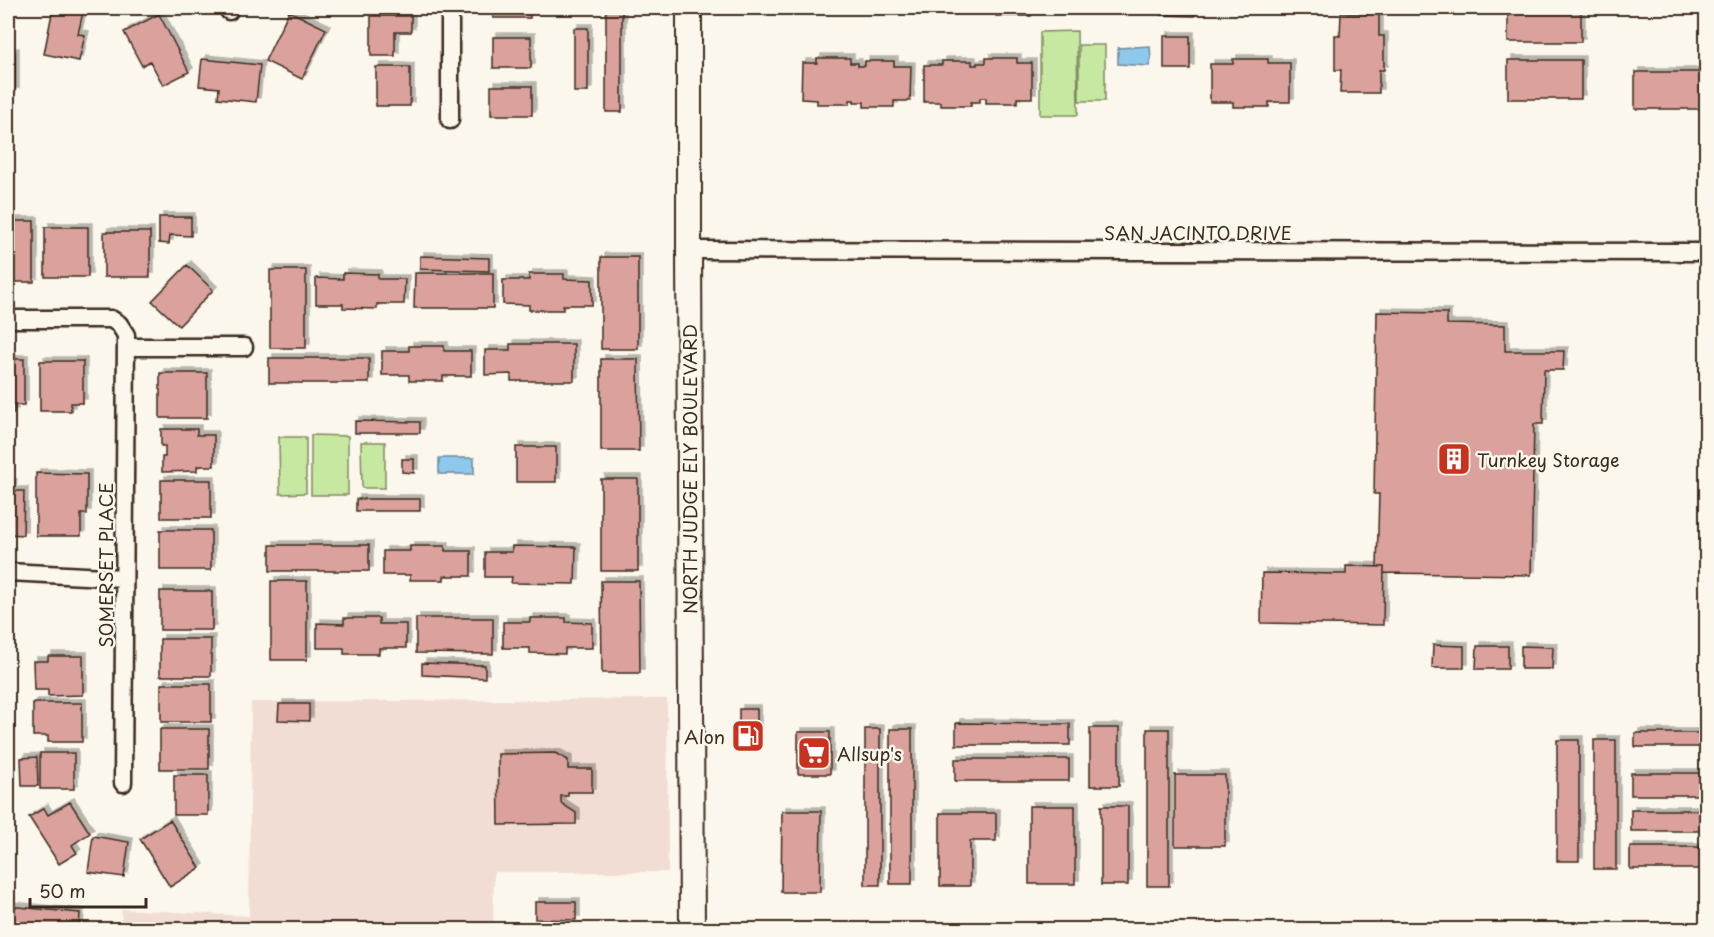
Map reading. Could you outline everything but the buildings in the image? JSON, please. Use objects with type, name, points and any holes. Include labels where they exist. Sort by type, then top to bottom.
[{"type":"main road","name":"NORTH JUDGE ELY BOULEVARD","points":[[689,8],[692,930]]},
{"type":"street","points":[[450,8],[450,120]]},
{"type":"street","name":"SAN JACINTO DRIVE","points":[[689,250],[1707,252]]},
{"type":"street","points":[[8,319],[111,319],[119,324],[126,335],[127,347],[244,347]]},
{"type":"street","name":"SOMERSET PLACE","points":[[123,783],[127,347]]},
{"type":"street","points":[[8,573],[124,578]]},
{"type":"shaded area","points":[[667,699],[668,872],[494,872],[493,929],[120,930],[122,909],[249,916],[251,702]]},
{"type":"green space","points":[[1077,31],[1078,115],[1040,115],[1040,32]]},
{"type":"green space","points":[[1079,45],[1105,45],[1105,101],[1079,101]]},
{"type":"green space","points":[[311,435],[348,436],[348,495],[311,495]]},
{"type":"green space","points":[[279,437],[306,437],[306,493],[280,494]]},
{"type":"green space","points":[[361,442],[385,442],[385,488],[362,488]]},
{"type":"water","points":[[1150,46],[1149,66],[1118,64],[1118,48]]},
{"type":"water","points":[[439,458],[474,458],[474,474],[439,474]]},
{"type":"place","name":"Turnkey Storage","points":[[1454,459]]},
{"type":"place","name":"Alon","points":[[748,736]]},
{"type":"place","name":"Allsup's","points":[[814,753]]}]
